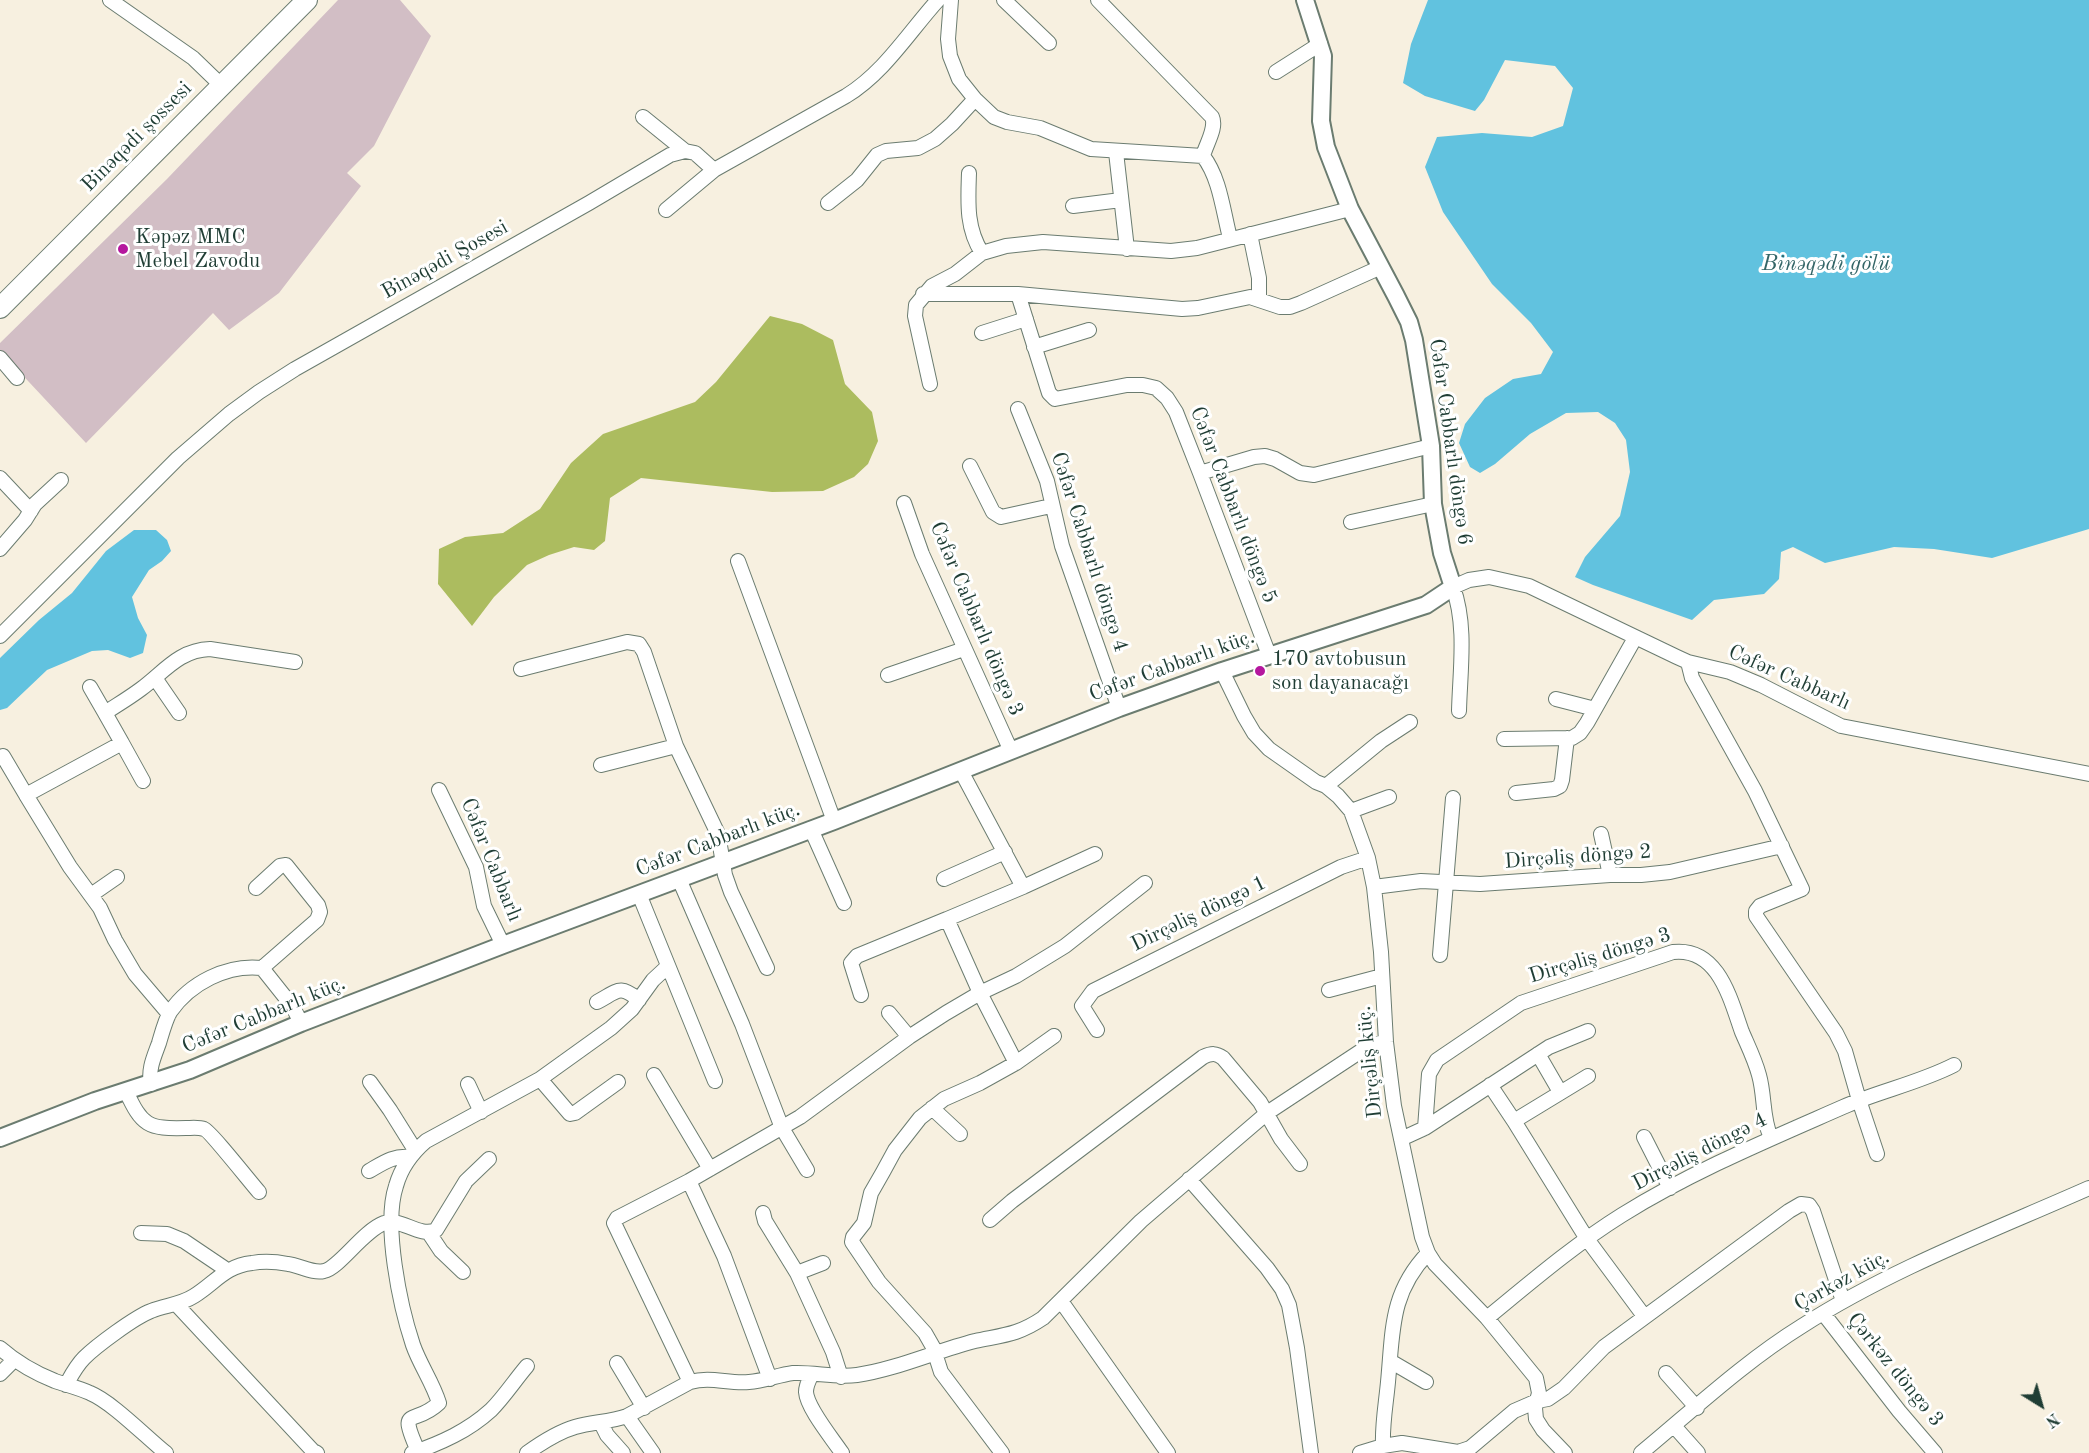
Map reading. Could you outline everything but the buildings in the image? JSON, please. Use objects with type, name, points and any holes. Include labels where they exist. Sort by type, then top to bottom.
[{"type":"main road","name":"Binəqədi şossesi","points":[[0,308],[307,0]]},
{"type":"street","points":[[110,0],[194,58],[222,86]]},
{"type":"street","points":[[951,0],[948,39],[950,56],[959,79],[994,117],[1007,122],[1040,128],[1091,149],[1203,156],[1214,176],[1230,238]]},
{"type":"street","points":[[1004,0],[1049,43]]},
{"type":"street","points":[[1098,0],[1212,117],[1214,125],[1203,156]]},
{"type":"street","name":"Cəfər Cabbarlı döngə 6","points":[[1305,0],[1320,44],[1324,75],[1323,134],[1331,163],[1350,209],[1409,322],[1431,446],[1433,504],[1442,553],[1453,587]]},
{"type":"street","points":[[666,210],[714,170],[860,87],[873,76],[930,2]]},
{"type":"street","points":[[1276,72],[1320,44]]},
{"type":"street","points":[[828,203],[857,180],[877,155],[886,151],[918,148],[935,139],[975,99]]},
{"type":"street","points":[[643,117],[685,151],[695,153],[714,170]]},
{"type":"street","name":"Binəqədi Şosesi","points":[[0,636],[178,458],[229,414],[259,392],[295,369],[589,204],[658,161],[685,151]]},
{"type":"street","points":[[1116,152],[1127,249]]},
{"type":"street","points":[[969,173],[969,221],[975,242],[982,253]]},
{"type":"street","points":[[1073,206],[1121,200]]},
{"type":"street","points":[[930,384],[915,316],[916,305],[932,285],[955,274],[982,253],[1006,246],[1043,242],[1171,251],[1197,248],[1350,209]]},
{"type":"street","points":[[1250,234],[1259,278],[1259,299]]},
{"type":"street","points":[[924,294],[1018,294],[1182,309],[1205,307],[1242,297],[1259,299],[1280,307],[1290,307],[1381,267]]},
{"type":"street","name":"Cəfər Cabbarlı döngə 5","points":[[1018,294],[1049,393],[1055,399],[1127,385],[1156,388],[1167,398],[1176,412],[1269,655]]},
{"type":"street","points":[[982,333],[1026,319]]},
{"type":"street","points":[[1034,347],[1089,330]]},
{"type":"street","points":[[0,358],[17,378]]},
{"type":"street","name":"Cəfər Cabbarlı döngə 4","points":[[1018,409],[1047,481],[1062,546],[1119,708]]},
{"type":"street","points":[[1200,473],[1254,457],[1265,456],[1300,473],[1314,475],[1431,446]]},
{"type":"street","points":[[970,466],[997,516],[1051,506]]},
{"type":"street","points":[[0,478],[31,511]]},
{"type":"street","points":[[0,549],[35,504],[61,480]]},
{"type":"street","name":"Cəfər Cabbarlı döngə 3","points":[[904,503],[922,554],[1011,751]]},
{"type":"street","points":[[1351,522],[1433,504]]},
{"type":"street","points":[[738,561],[834,821]]},
{"type":"street","name":"Cəfər Cabbarlı","points":[[1453,587],[1469,580],[1489,577],[1529,586],[1688,662],[1730,672],[1761,685],[1841,726],[2089,774]]},
{"type":"street","points":[[1453,587],[1461,626],[1459,711]]},
{"type":"street","name":"Cəfər Cabbarlı küç.","points":[[0,1137],[190,1070],[301,1023],[834,821],[1119,708],[1269,655],[1426,605],[1453,587]]},
{"type":"street","points":[[1504,739],[1572,738],[1580,733],[1635,638]]},
{"type":"street","points":[[521,669],[627,642],[639,644],[644,652],[676,746],[718,834],[723,863],[732,892],[766,968]]},
{"type":"street","points":[[105,713],[178,659],[196,649],[210,648],[295,662]]},
{"type":"street","points":[[888,675],[964,649]]},
{"type":"street","points":[[1688,662],[1692,678],[1755,791],[1802,889],[1760,906],[1756,911],[1756,916],[1836,1034],[1845,1051],[1877,1154]]},
{"type":"street","name":"Dirçəliş küç.","points":[[1222,671],[1254,733],[1269,749],[1316,782],[1326,786],[1351,811],[1368,858],[1374,887],[1386,1042],[1394,1106],[1422,1237],[1428,1253],[1444,1274],[1487,1318],[1536,1378],[1539,1386],[1535,1408],[1536,1419],[1543,1430],[1565,1453]]},
{"type":"street","points":[[155,678],[178,713]]},
{"type":"street","points":[[90,687],[143,781]]},
{"type":"street","points":[[1556,699],[1595,709]]},
{"type":"street","points":[[1326,786],[1381,741],[1410,722]]},
{"type":"street","points":[[1516,793],[1554,789],[1560,786],[1567,738]]},
{"type":"street","points":[[26,795],[122,743]]},
{"type":"street","points":[[601,765],[676,746]]},
{"type":"street","points":[[3,756],[70,867],[91,895],[135,974],[169,1014]]},
{"type":"street","points":[[962,771],[1023,886]]},
{"type":"street","name":"Cəfər Cabbarlı","points":[[439,790],[476,867],[484,906],[503,945]]},
{"type":"street","points":[[1351,811],[1389,797]]},
{"type":"street","points":[[1440,955],[1453,798]]},
{"type":"street","points":[[812,829],[844,903]]},
{"type":"street","points":[[1601,834],[1610,875]]},
{"type":"street","name":"Dirçəliş döngə 2","points":[[1374,887],[1404,882],[1480,884],[1610,875],[1641,876],[1670,872],[1782,846]]},
{"type":"street","points":[[944,879],[1005,852]]},
{"type":"street","points":[[861,995],[851,963],[857,956],[1095,854]]},
{"type":"street","name":"Dirçəliş döngə 1","points":[[1097,1030],[1082,1006],[1093,991],[1341,867],[1368,858]]},
{"type":"street","points":[[256,888],[280,866],[286,865],[318,905],[320,912],[317,920],[262,968]]},
{"type":"street","points":[[91,895],[117,877]]},
{"type":"street","points":[[679,879],[742,1024],[782,1128],[807,1170]]},
{"type":"street","points":[[690,1383],[614,1223],[621,1215],[710,1169],[821,1104],[909,1037],[980,993],[1016,976],[1065,946],[1145,883]]},
{"type":"street","points":[[639,894],[715,1081]]},
{"type":"street","points":[[947,919],[980,993],[1016,1063]]},
{"type":"street","name":"Dirçəliş döngə 3","points":[[1425,1128],[1429,1074],[1432,1065],[1489,1023],[1521,1003],[1673,952],[1686,951],[1713,968],[1728,992],[1759,1075],[1764,1119],[1771,1138]]},
{"type":"street","points":[[151,1083],[150,1070],[169,1014],[183,996],[216,976],[246,966],[262,968],[293,1007],[301,1023]]},
{"type":"street","points":[[527,1366],[491,1410],[436,1450],[415,1452],[407,1426],[408,1422],[411,1418],[439,1404],[420,1361],[406,1319],[399,1288],[393,1248],[392,1222],[395,1187],[413,1154],[426,1141],[540,1079],[611,1028],[623,1018],[653,980],[667,967]]},
{"type":"street","points":[[1329,990],[1382,976]]},
{"type":"street","points":[[597,1002],[622,990],[627,990],[639,1000]]},
{"type":"street","points":[[889,1013],[909,1037]]},
{"type":"street","points":[[1401,1139],[1425,1128],[1538,1054],[1588,1031]]},
{"type":"street","points":[[1002,1453],[941,1372],[931,1341],[879,1282],[852,1242],[864,1222],[871,1193],[909,1130],[944,1099],[1016,1063],[1054,1036]]},
{"type":"street","points":[[530,1452],[575,1427],[627,1416],[701,1379],[735,1383],[770,1379],[792,1373],[840,1377],[859,1375],[1026,1329],[1043,1318],[1141,1221],[1267,1113],[1364,1049],[1386,1042]]},
{"type":"street","points":[[990,1220],[1203,1057],[1212,1053],[1223,1058],[1255,1095],[1281,1139],[1300,1164]]},
{"type":"street","points":[[1538,1054],[1560,1092]]},
{"type":"street","name":"Dirçəliş döngə 4","points":[[1487,1318],[1552,1264],[1587,1239],[1621,1215],[1670,1188],[1771,1138],[1859,1100],[1936,1074],[1954,1065]]},
{"type":"street","points":[[654,1075],[710,1169]]},
{"type":"street","points":[[1514,1121],[1588,1076]]},
{"type":"street","points":[[540,1079],[570,1114],[575,1113],[618,1082]]},
{"type":"street","points":[[370,1082],[390,1110],[413,1154]]},
{"type":"street","points":[[468,1084],[481,1112]]},
{"type":"street","points":[[1490,1085],[1587,1239],[1644,1316]]},
{"type":"street","points":[[126,1091],[139,1116],[153,1127],[204,1129],[211,1134],[259,1192]]},
{"type":"street","points":[[932,1108],[960,1134]]},
{"type":"street","points":[[1644,1137],[1670,1188]]},
{"type":"street","points":[[369,1171],[390,1159],[413,1154]]},
{"type":"street","points":[[429,1233],[436,1230],[444,1219],[466,1181],[489,1159]]},
{"type":"street","points":[[1189,1179],[1267,1268],[1282,1289],[1289,1305],[1297,1348],[1311,1453]]},
{"type":"street","points":[[689,1180],[729,1267],[770,1379]]},
{"type":"street","name":"Çərkəz küç.","points":[[1641,1453],[1776,1343],[1843,1301],[1903,1270],[2089,1188]]},
{"type":"street","points":[[1360,1453],[1402,1443],[1417,1444],[1442,1452],[1458,1452],[1470,1448],[1514,1411],[1548,1399],[1564,1388],[1604,1347],[1800,1204],[1809,1206],[1813,1211],[1843,1301]]},
{"type":"street","points":[[763,1213],[765,1221],[797,1273],[833,1352],[840,1377]]},
{"type":"street","points":[[66,1385],[84,1358],[124,1328],[150,1311],[194,1296],[227,1270],[252,1263],[288,1263],[318,1272],[325,1271],[333,1267],[369,1233],[384,1223],[392,1222],[429,1233],[441,1251],[463,1272]]},
{"type":"street","points":[[141,1233],[167,1234],[184,1241],[227,1270]]},
{"type":"street","points":[[1383,1446],[1383,1418],[1394,1316],[1399,1297],[1414,1269],[1428,1253]]},
{"type":"street","points":[[797,1273],[823,1263]]},
{"type":"street","points":[[1061,1301],[1168,1453]]},
{"type":"street","points":[[176,1304],[317,1453]]},
{"type":"street","name":"Çərkəz döngə 3","points":[[1823,1313],[1899,1411],[1935,1453]]},
{"type":"street","points":[[0,1348],[14,1360],[103,1400],[166,1453]]},
{"type":"street","points":[[0,1374],[14,1360]]},
{"type":"street","points":[[1390,1361],[1426,1382]]},
{"type":"street","points":[[617,1363],[644,1408]]},
{"type":"street","points":[[1666,1373],[1696,1408]]},
{"type":"street","points":[[812,1374],[807,1383],[806,1394],[813,1409],[842,1453]]},
{"type":"street","points":[[627,1416],[653,1453]]},
{"type":"street","points":[[601,1423],[607,1435],[623,1453]]},
{"type":"street","points":[[1674,1426],[1698,1453]]},
{"type":"shaded area","points":[[338,0],[400,0],[431,36],[374,146],[347,173],[361,186],[279,293],[229,330],[213,313],[86,443],[0,351],[0,343],[167,179]]},
{"type":"green space","points":[[770,316],[802,324],[833,340],[845,384],[872,412],[878,441],[868,464],[854,477],[823,491],[772,492],[641,478],[610,498],[605,541],[594,550],[574,547],[527,565],[494,597],[472,626],[438,584],[439,549],[465,537],[503,533],[540,509],[571,463],[603,434],[695,402],[716,382]]},
{"type":"water","name":"Binəqədi gölü","points":[[1428,0],[2089,0],[2089,529],[1992,558],[1934,549],[1894,547],[1825,563],[1793,547],[1781,552],[1779,579],[1764,594],[1714,600],[1692,620],[1575,577],[1585,557],[1620,516],[1630,472],[1626,440],[1615,423],[1598,412],[1566,413],[1530,434],[1495,464],[1480,473],[1470,467],[1459,443],[1465,424],[1485,398],[1513,379],[1541,374],[1553,352],[1531,323],[1492,284],[1443,212],[1425,167],[1437,137],[1482,133],[1532,137],[1563,126],[1573,88],[1555,66],[1505,60],[1484,100],[1475,111],[1425,96],[1403,83],[1411,44]]},
{"type":"water","points":[[134,530],[156,530],[167,540],[171,551],[149,570],[132,597],[138,618],[147,635],[143,653],[130,658],[108,650],[92,651],[47,670],[7,708],[0,710],[0,658],[39,620],[72,593],[106,551]]},
{"type":"place","name":"Kəpəz MMC Mebel Zavodu","points":[[123,249]]},
{"type":"place","name":"170 avtobusun son dayanacağı","points":[[1260,671]]}]
